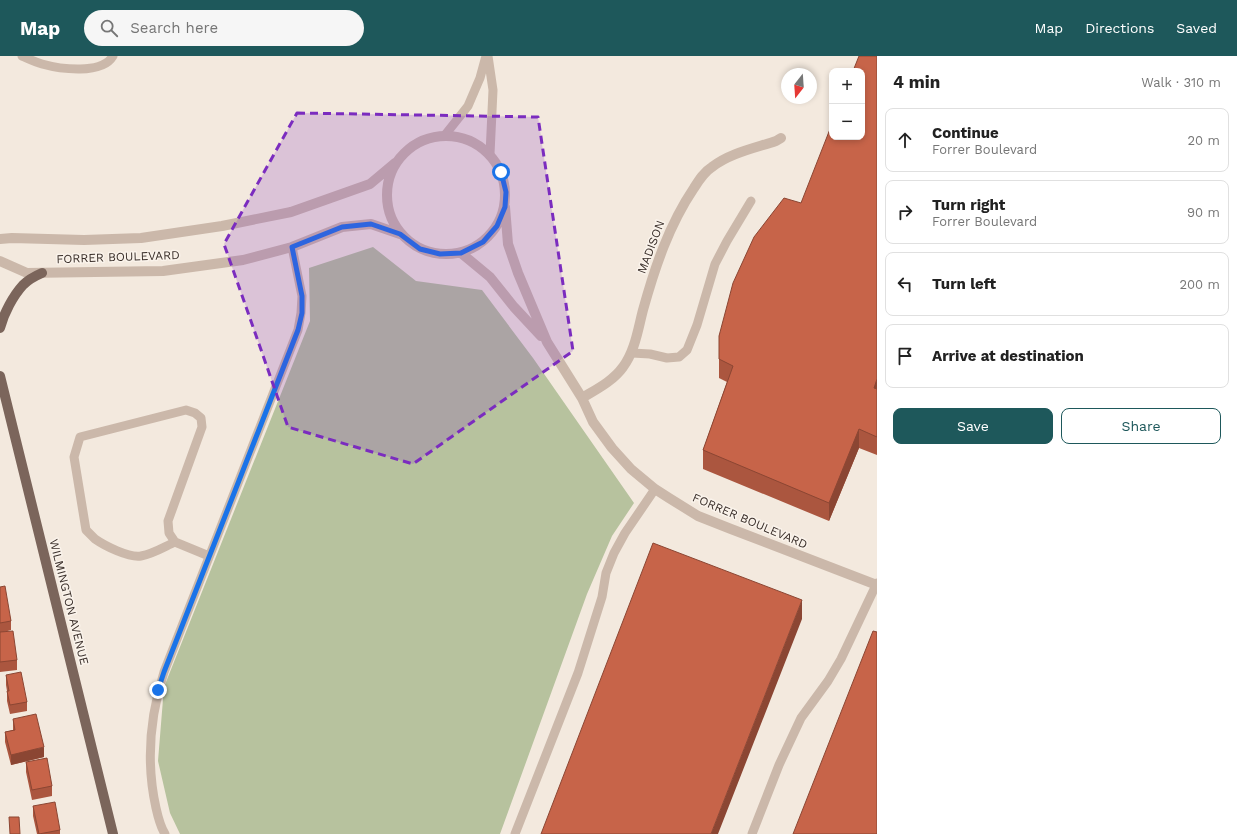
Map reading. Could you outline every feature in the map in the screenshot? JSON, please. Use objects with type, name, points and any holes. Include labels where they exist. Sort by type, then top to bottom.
[{"type":"main road","points":[[0,328],[8,308],[23,285],[42,273]]},
{"type":"main road","name":"WILMINGTON AVENUE","points":[[0,376],[113,834]]},
{"type":"street","name":"FORRER BOULEVARD","points":[[0,240],[12,238],[84,240],[141,238],[222,226],[291,212],[370,184],[395,163],[409,148],[424,139],[445,135],[465,138],[490,154],[501,172],[506,192],[505,207],[508,244],[546,342]]},
{"type":"street","name":"MADISON","points":[[582,398],[609,382],[623,368],[632,353],[655,270],[670,231],[682,207],[701,178],[711,167],[729,156],[781,138]]},
{"type":"street","name":"FORRER BOULEVARD","points":[[395,163],[387,182],[386,196],[390,216],[400,234]]},
{"type":"street","name":"FORRER BOULEVARD","points":[[0,261],[26,273],[163,271],[243,260],[292,247],[342,227],[371,224],[400,234],[420,249],[440,254],[461,253],[483,242],[497,226],[505,207]]},
{"type":"street","name":"FORRER BOULEVARD","points":[[461,253],[490,278],[546,342],[582,398],[594,422],[612,448],[631,469],[655,489],[698,516],[877,584]]},
{"type":"lane","points":[[22,56],[43,64],[69,68],[95,68],[104,65],[113,56]]},
{"type":"lane","points":[[445,135],[468,106],[480,78],[487,56]]},
{"type":"lane","points":[[487,56],[493,90],[490,154]]},
{"type":"lane","points":[[632,353],[679,357],[687,350],[697,325],[715,264],[751,201]]},
{"type":"lane","points":[[165,834],[158,817],[152,789],[150,760],[152,721],[158,690],[298,330],[302,313],[302,296],[292,247]]},
{"type":"lane","points":[[175,542],[150,554],[140,556],[130,555],[107,546],[94,538],[86,530],[74,457],[80,437],[186,410],[195,413],[201,418],[202,427],[168,520],[169,533],[175,542],[209,556]]},
{"type":"lane","points":[[514,834],[578,673],[602,597],[606,573],[614,553],[625,533],[655,489]]},
{"type":"lane","points":[[752,834],[779,765],[801,718],[828,681],[841,659],[877,584]]},
{"type":"highlighted area","points":[[297,113],[538,117],[573,351],[413,464],[288,427],[224,244]]},
{"type":"green space","points":[[373,247],[416,281],[482,290],[533,358],[634,503],[612,536],[587,594],[500,834],[180,834],[170,813],[158,761],[164,687],[310,321],[309,268]]},
{"type":"building","points":[[859,56],[877,56],[877,379],[874,388],[877,389],[877,437],[859,429],[829,503],[703,450],[733,366],[719,359],[719,336],[733,283],[754,237],[784,198],[801,203],[829,132],[829,140],[865,140],[865,68],[854,68]]},
{"type":"building","points":[[653,543],[802,600],[711,834],[541,834]]},
{"type":"building","points":[[5,586],[11,621],[0,623],[0,587]]},
{"type":"building","points":[[13,631],[17,660],[0,662],[0,632]]},
{"type":"building","points":[[873,631],[877,632],[877,834],[793,834]]},
{"type":"building","points":[[21,672],[27,702],[10,705],[6,675]]},
{"type":"building","points":[[36,714],[44,747],[11,755],[5,732],[15,730],[13,719]]},
{"type":"building","points":[[47,758],[52,786],[32,790],[26,762]]},
{"type":"building","points":[[55,802],[60,830],[39,834],[33,806]]},
{"type":"building","points":[[9,817],[19,817],[20,834],[10,834]]},
{"type":"route","points":[[158,690],[298,330],[302,313],[302,296],[292,247],[342,227],[371,224],[400,234],[420,249],[440,254],[461,253],[483,242],[497,226],[505,207],[506,192],[501,172]]}]
